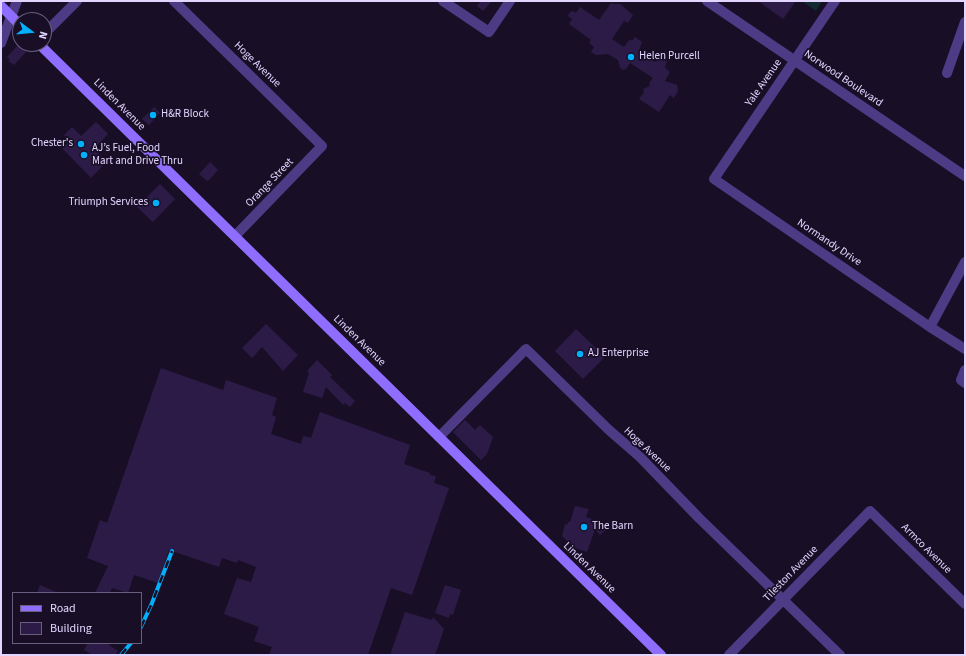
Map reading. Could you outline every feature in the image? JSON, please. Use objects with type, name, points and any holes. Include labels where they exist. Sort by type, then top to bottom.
[{"type":"street","points":[[1,43],[17,1]]},
{"type":"street","points":[[52,26],[77,1]]},
{"type":"street","name":"Hoge Avenue","points":[[174,1],[322,146]]},
{"type":"street","points":[[443,1],[489,32],[510,1]]},
{"type":"street","name":"Norwood Boulevard","points":[[707,1],[965,176]]},
{"type":"street","name":"Yale Avenue","points":[[714,179],[835,1]]},
{"type":"street","points":[[1,6],[11,16]]},
{"type":"street","points":[[947,73],[965,22]]},
{"type":"street","name":"Linden Avenue","points":[[47,52],[661,655]]},
{"type":"street","name":"Orange Street","points":[[235,236],[322,146]]},
{"type":"street","name":"Normandy Drive","points":[[714,179],[930,327],[965,349]]},
{"type":"street","points":[[930,327],[965,262]]},
{"type":"street","name":"Hoge Avenue","points":[[439,437],[526,349],[609,430],[640,457],[699,518],[840,655]]},
{"type":"street","points":[[965,370],[961,380],[965,384]]},
{"type":"street","name":"Tileston Avenue","points":[[729,655],[870,511]]},
{"type":"street","name":"Armco Avenue","points":[[870,511],[965,604]]},
{"type":"green space","points":[[802,1],[822,1],[816,11]]},
{"type":"building","points":[[481,1],[492,1],[483,11],[477,6]]},
{"type":"building","points":[[758,1],[796,1],[783,19]]},
{"type":"building","name":"Helen Purcell","points":[[611,3],[620,4],[633,15],[628,23],[624,21],[612,39],[624,47],[630,39],[632,41],[635,37],[642,42],[639,51],[655,62],[662,57],[666,57],[667,60],[665,68],[670,72],[665,81],[677,85],[678,91],[674,98],[670,95],[659,112],[639,99],[644,92],[643,89],[650,86],[649,83],[653,78],[630,63],[626,69],[623,70],[620,68],[618,60],[608,54],[596,55],[591,52],[594,47],[589,43],[591,40],[569,24],[572,19],[568,16],[570,12],[573,11],[576,13],[580,7],[599,20]]},
{"type":"building","points":[[12,52],[26,52],[14,65],[8,61],[10,60],[7,57]]},
{"type":"building","name":"H&R Block","points":[[154,107],[160,113],[149,125],[142,119]]},
{"type":"building","name":"AJ’s Fuel, Food Mart and Drive Thru","points":[[96,122],[108,134],[94,149],[107,161],[91,178],[62,148],[69,141],[64,135],[72,127],[81,136]]},
{"type":"building","points":[[210,162],[218,170],[207,181],[199,174]]},
{"type":"building","name":"Triumph Services","points":[[160,184],[175,199],[153,222],[137,207]]},
{"type":"building","points":[[266,324],[298,355],[283,371],[262,347],[252,358],[242,348]]},
{"type":"building","name":"AJ Enterprise","points":[[576,329],[605,357],[583,379],[555,351]]},
{"type":"building","points":[[317,360],[332,375],[330,377],[355,401],[350,407],[345,403],[343,405],[326,387],[322,398],[303,392],[309,373],[307,371]]},
{"type":"building","points":[[161,368],[223,390],[226,380],[277,398],[272,415],[276,417],[271,434],[301,444],[303,436],[311,438],[320,412],[410,445],[404,464],[436,476],[434,483],[449,488],[412,595],[391,588],[368,655],[269,655],[272,647],[254,641],[259,627],[224,614],[237,578],[251,582],[256,567],[238,560],[237,563],[222,558],[219,567],[169,550],[158,583],[134,575],[128,592],[112,588],[110,592],[95,592],[108,566],[87,558],[100,520],[107,523]]},
{"type":"building","points":[[465,420],[475,430],[480,425],[493,437],[487,454],[481,460],[453,432]]},
{"type":"building","name":"The Barn","points":[[575,506],[589,509],[586,517],[598,521],[606,530],[600,535],[595,529],[587,552],[575,548],[562,536],[565,524],[567,525],[568,522],[570,522]]},
{"type":"building","points":[[40,585],[56,592],[37,592]]},
{"type":"building","points":[[445,585],[461,590],[453,615],[450,614],[449,618],[435,613]]},
{"type":"building","points":[[405,612],[432,620],[433,617],[444,629],[435,655],[390,655]]},
{"type":"building","points":[[87,644],[108,644],[118,651],[115,655],[92,655],[84,650]]},
{"type":"railway","points":[[142,625],[172,551]]},
{"type":"railway","points":[[121,655],[130,644]]},
{"type":"place","name":"Helen Purcell","points":[[631,57]]},
{"type":"place","name":"H&R Block","points":[[153,115]]},
{"type":"place","name":"Chester's","points":[[81,144]]},
{"type":"place","name":"AJ’s Fuel, Food Mart and Drive Thru","points":[[84,155]]},
{"type":"place","name":"Triumph Services","points":[[156,203]]},
{"type":"place","name":"AJ Enterprise","points":[[580,354]]},
{"type":"place","name":"The Barn","points":[[584,527]]}]
